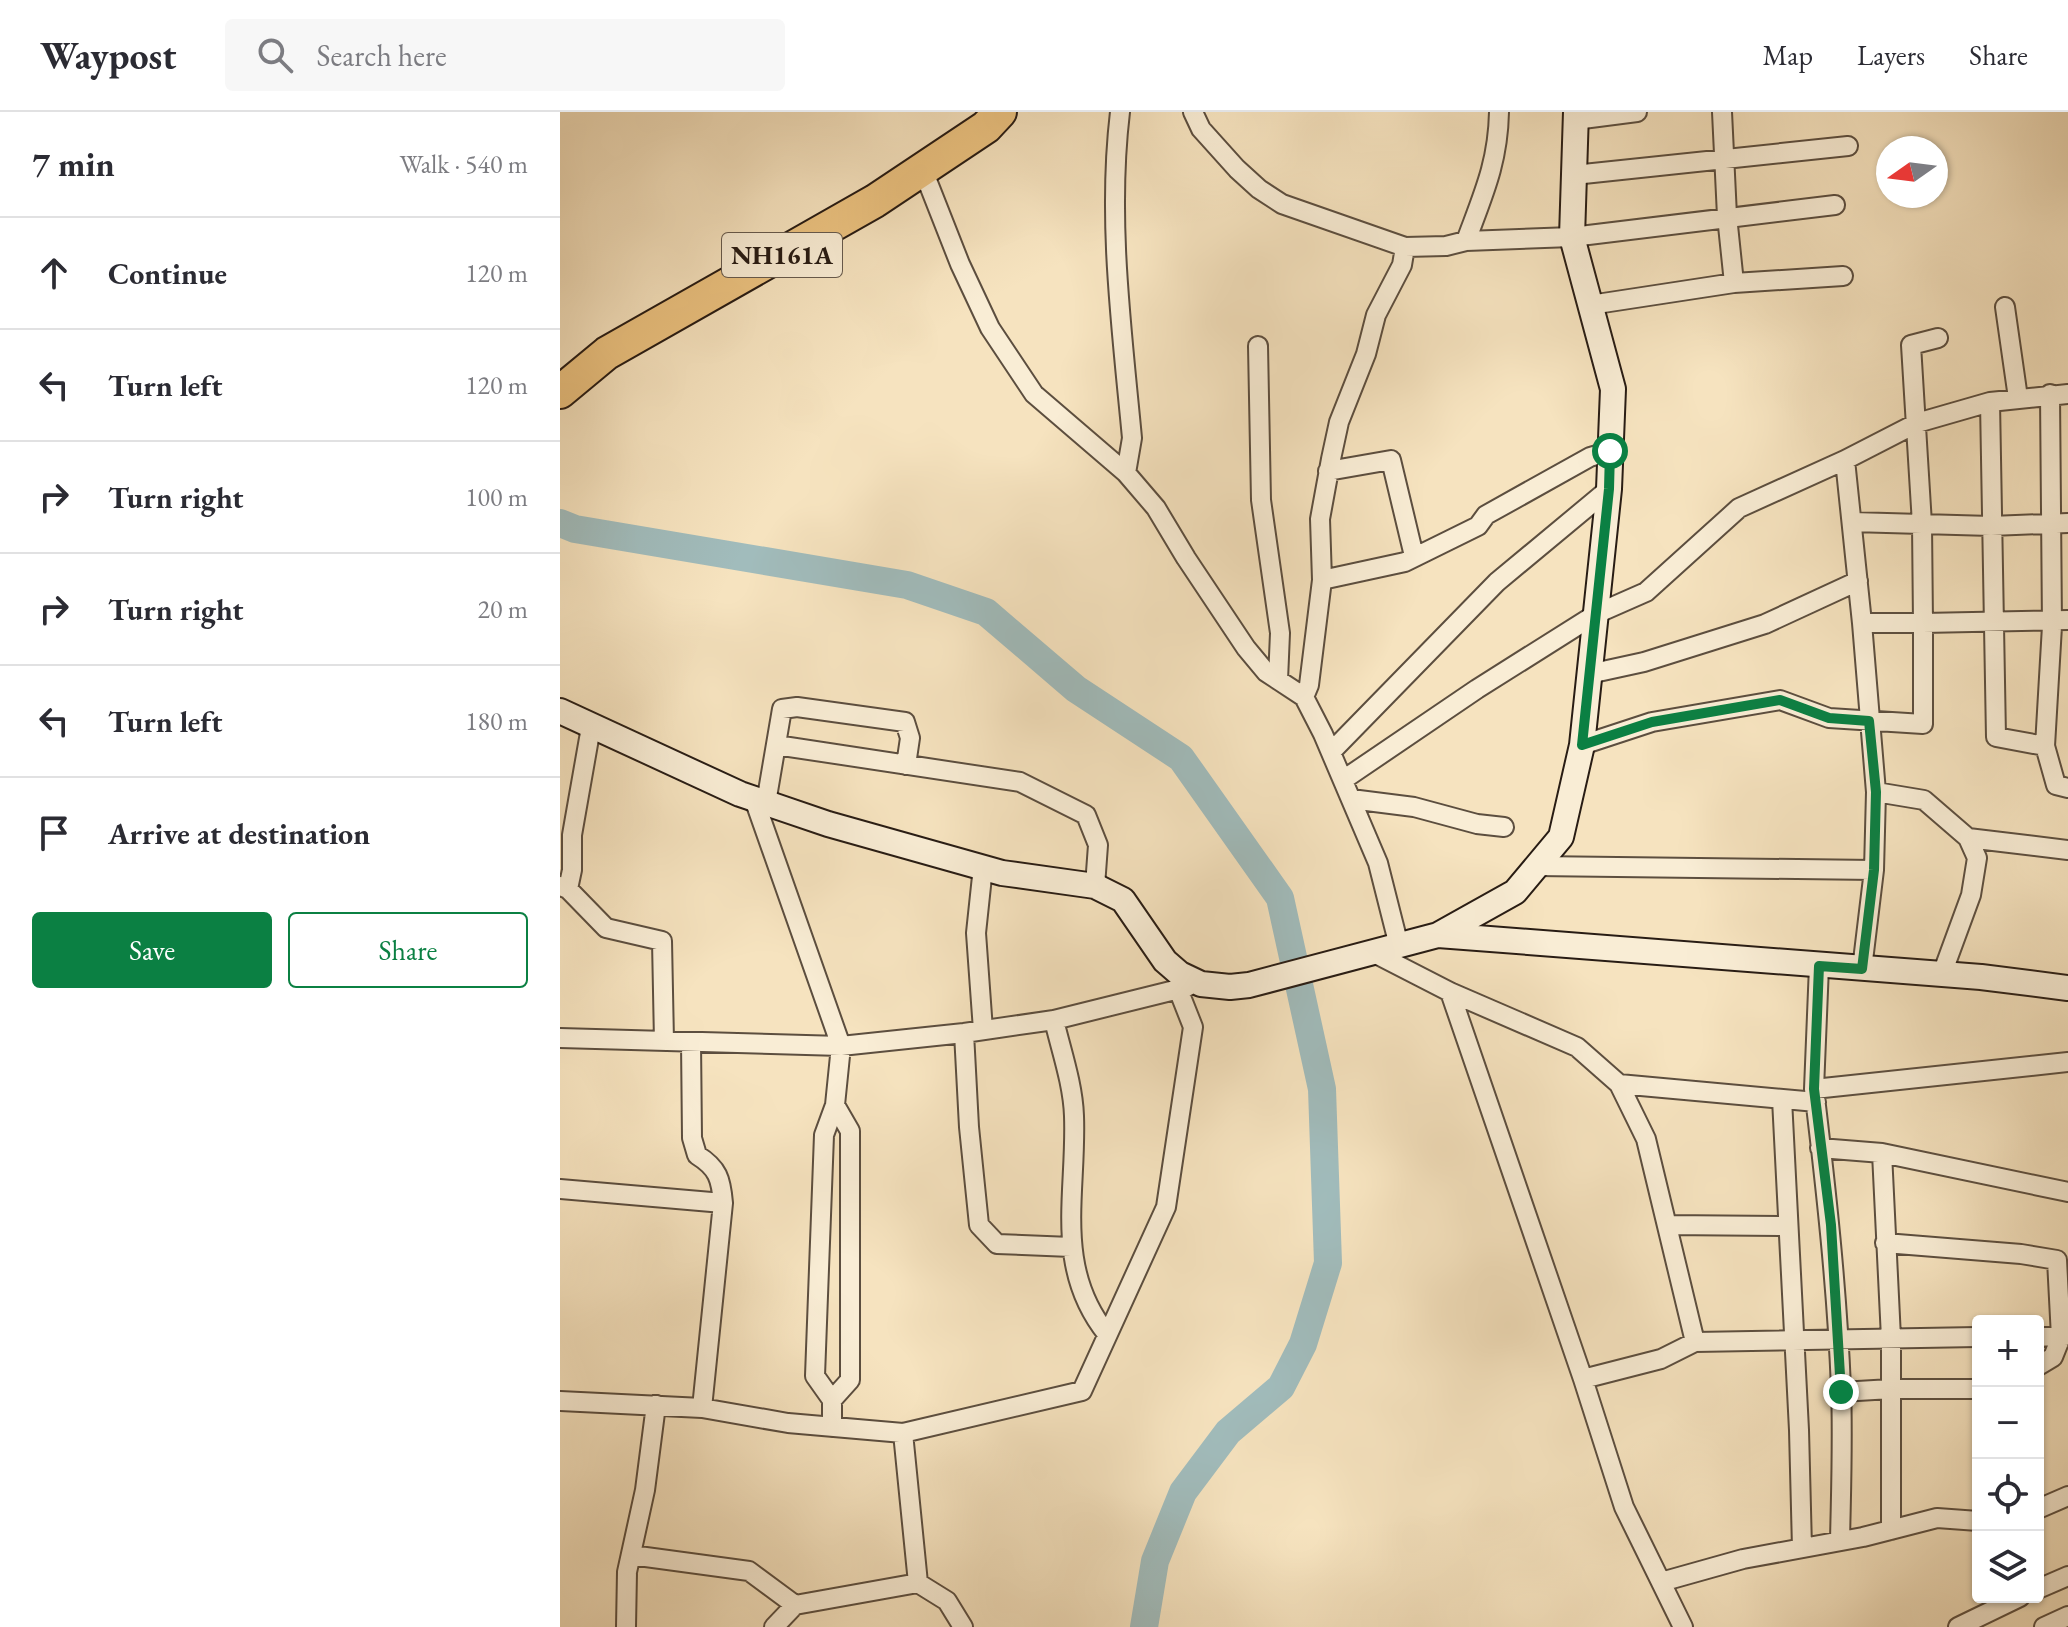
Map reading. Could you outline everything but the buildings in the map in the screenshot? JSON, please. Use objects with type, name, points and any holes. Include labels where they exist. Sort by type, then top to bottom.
[{"type":"highway","name":"NH161A","points":[[560,392],[607,353],[875,201],[986,127],[1000,112]]},
{"type":"main road","points":[[560,711],[760,801],[828,824],[1002,873],[1095,886],[1123,900],[1165,961],[1190,986],[1249,985],[1438,935],[1515,892],[1561,837],[1582,745],[1609,489],[1613,389],[1572,237],[1576,116]]},
{"type":"main road","points":[[1438,935],[1942,974],[2068,988]]},
{"type":"street","points":[[1120,112],[1116,149],[1116,222],[1132,438],[1126,473]]},
{"type":"street","points":[[1193,112],[1201,129],[1237,169],[1282,204],[1405,247],[1572,237],[1835,205]]},
{"type":"street","points":[[1466,241],[1493,172],[1499,112]]},
{"type":"street","points":[[1576,116],[1637,112]]},
{"type":"street","points":[[1722,112],[1734,283]]},
{"type":"street","points":[[1574,175],[1848,146]]},
{"type":"street","points":[[923,170],[960,264],[990,328],[1034,394],[1126,473],[1156,508],[1246,648],[1266,672],[1304,697],[1378,863],[1399,946]]},
{"type":"street","points":[[1304,697],[1309,685],[1322,580],[1320,519],[1328,471],[1339,422],[1366,354],[1376,315],[1402,265],[1405,247]]},
{"type":"street","points":[[1590,305],[1734,283],[1843,276]]},
{"type":"street","points":[[2005,307],[2018,398]]},
{"type":"street","points":[[1582,745],[1652,722],[1780,700],[1829,718],[1923,724],[1922,524],[1911,345],[1938,338]]},
{"type":"street","points":[[1258,346],[1261,500],[1280,633],[1278,680]]},
{"type":"street","points":[[1343,780],[1477,689],[1596,614],[1646,592],[1739,508],[1917,423],[1990,402],[2059,394],[2060,620],[2045,746],[2056,785],[2068,788]]},
{"type":"street","points":[[1990,402],[1996,737],[2045,746]]},
{"type":"street","points":[[1322,580],[1405,562],[1478,526],[1486,515],[1590,457],[1610,451]]},
{"type":"street","points":[[1328,471],[1391,460],[1414,556]]},
{"type":"street","points":[[1845,460],[1876,792],[1874,870],[1862,969]]},
{"type":"street","points":[[1331,752],[1497,582],[1609,489]]},
{"type":"street","points":[[1852,522],[1991,526],[2059,524]]},
{"type":"street","points":[[1589,674],[1644,662],[1765,624],[1858,581]]},
{"type":"street","points":[[1862,623],[2060,620]]},
{"type":"street","points":[[832,1427],[832,1400],[815,1376],[824,1135],[835,1105],[841,1046],[760,801],[776,745],[782,709],[797,707],[905,722],[910,738],[906,765]]},
{"type":"street","points":[[591,727],[572,835],[572,870],[564,888],[606,928],[662,941],[664,1041]]},
{"type":"street","points":[[776,745],[1020,782],[1086,815],[1098,845],[1095,886]]},
{"type":"street","points":[[1876,792],[1924,800],[1968,838],[1977,858],[1975,879],[1942,974]]},
{"type":"street","points":[[1351,799],[1414,807],[1477,824],[1504,827]]},
{"type":"street","points":[[1968,838],[2068,850]]},
{"type":"street","points":[[1536,866],[1874,870]]},
{"type":"street","points":[[983,867],[976,933],[983,1030]]},
{"type":"street","points":[[1374,953],[1450,992],[1577,1047],[1619,1084],[1646,1139],[1695,1342]]},
{"type":"street","points":[[1819,966],[1815,1096],[1831,1225],[1841,1392],[1840,1541]]},
{"type":"street","points":[[560,1038],[841,1046],[1054,1020],[1190,986],[1193,1027],[1166,1207],[1082,1391],[903,1433],[788,1423],[702,1408],[560,1401]]},
{"type":"street","points":[[1450,992],[1624,1507],[1683,1627]]},
{"type":"street","points":[[1054,1020],[1074,1113],[1071,1247],[1077,1273],[1097,1322],[1107,1334]]},
{"type":"street","points":[[964,1033],[979,1225],[997,1244],[1071,1247]]},
{"type":"street","points":[[691,1042],[692,1138],[697,1155],[712,1164],[721,1177],[723,1203],[702,1408]]},
{"type":"street","points":[[1619,1084],[1782,1099],[2068,1062]]},
{"type":"street","points":[[1782,1099],[1802,1548]]},
{"type":"street","points":[[832,1400],[850,1380],[850,1131],[835,1105]]},
{"type":"street","points":[[1820,1148],[1882,1153],[2068,1192]]},
{"type":"street","points":[[1882,1153],[1891,1338],[1891,1530]]},
{"type":"street","points":[[560,1189],[723,1203]]},
{"type":"street","points":[[1667,1225],[1788,1226]]},
{"type":"street","points":[[1885,1243],[2021,1254],[2057,1260],[2064,1336],[2053,1357],[2044,1362]]},
{"type":"street","points":[[2044,1337],[2064,1336]]},
{"type":"street","points":[[1583,1379],[1661,1359],[1695,1342],[1972,1337]]},
{"type":"street","points":[[1841,1392],[1972,1389]]},
{"type":"street","points":[[626,1627],[627,1572],[645,1490],[656,1405]]},
{"type":"street","points":[[903,1433],[918,1583]]},
{"type":"street","points":[[2044,1506],[2068,1496]]},
{"type":"street","points":[[1661,1582],[1743,1559],[1840,1541],[1937,1518],[1972,1521]]},
{"type":"street","points":[[631,1555],[749,1571],[795,1605]]},
{"type":"street","points":[[2044,1586],[2068,1576]]},
{"type":"street","points":[[774,1627],[795,1605],[918,1583],[947,1601],[963,1627]]},
{"type":"street","points":[[1958,1627],[2008,1603]]},
{"type":"street","points":[[2044,1627],[2068,1616]]},
{"type":"waterway","points":[[560,523],[575,529],[907,585],[986,612],[1076,689],[1181,758],[1280,898],[1322,1089],[1328,1263],[1303,1344],[1281,1387],[1228,1432],[1183,1492],[1155,1561],[1144,1627]]},
{"type":"route","points":[[1610,451],[1609,489],[1582,745],[1652,722],[1780,700],[1829,718],[1869,721],[1876,792],[1874,870],[1862,969],[1819,966],[1814,1089],[1831,1225],[1841,1392]]}]
